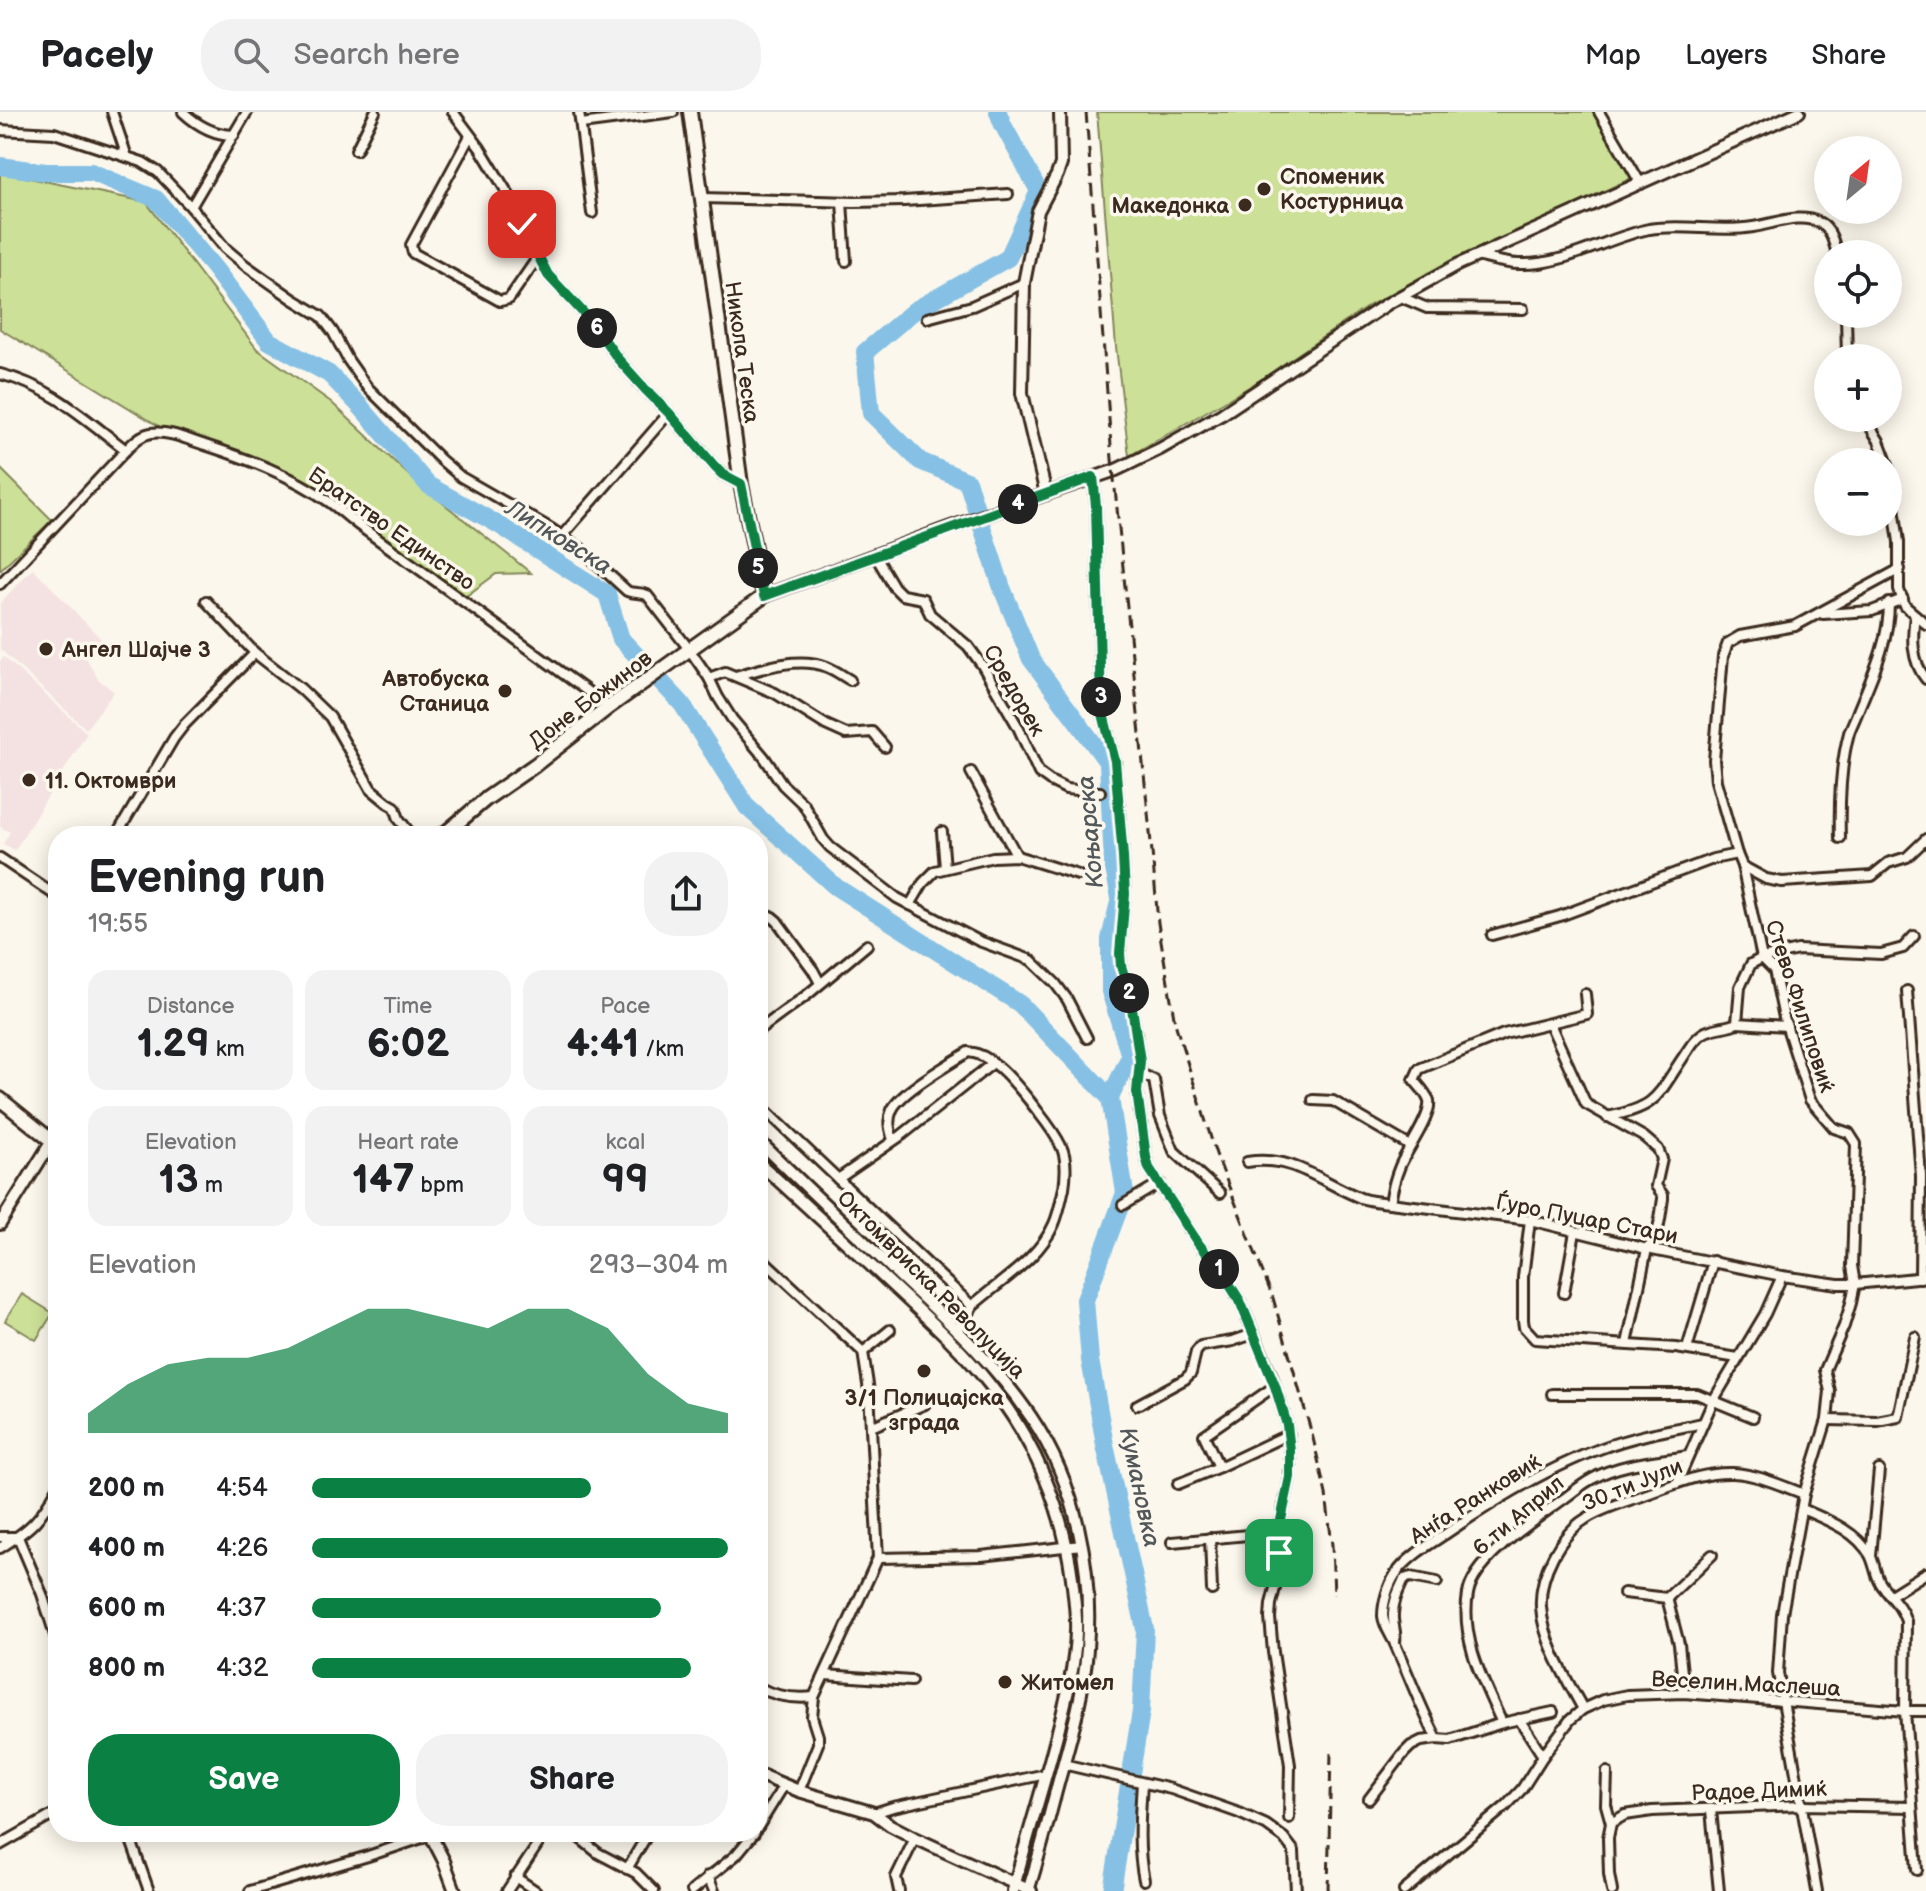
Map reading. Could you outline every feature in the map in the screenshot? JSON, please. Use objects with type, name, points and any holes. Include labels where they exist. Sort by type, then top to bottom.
[{"type":"main road","name":"Никола Теска","points":[[690,112],[741,484],[764,596]]},
{"type":"main road","name":"Доне Божинов","points":[[454,826],[609,707],[764,596]]},
{"type":"main road","points":[[0,1099],[48,1133]]},
{"type":"street","points":[[112,112],[127,157]]},
{"type":"street","points":[[183,112],[194,123],[221,135],[234,135]]},
{"type":"street","points":[[191,207],[247,112]]},
{"type":"street","points":[[356,150],[375,112]]},
{"type":"street","points":[[453,112],[510,197],[548,275],[592,322],[618,359],[697,448],[722,474],[741,484]]},
{"type":"street","points":[[579,112],[592,213]]},
{"type":"street","points":[[581,124],[673,112]]},
{"type":"street","points":[[1046,494],[1022,393],[1024,283],[1038,211],[1061,164],[1060,112]]},
{"type":"street","points":[[1599,112],[1641,184]]},
{"type":"street","points":[[764,596],[1116,470],[1222,414],[1423,283],[1476,256],[1799,112]]},
{"type":"street","points":[[0,130],[54,133],[142,162],[158,172],[225,248],[321,316],[367,387],[441,460],[461,477],[580,548],[627,591],[647,595],[709,678],[732,719],[783,785],[804,805],[830,847],[885,890],[910,905],[979,941],[1031,960],[1067,999],[1087,1038]]},
{"type":"street","points":[[470,136],[411,245],[413,253],[500,301],[509,299],[538,257]]},
{"type":"street","points":[[702,198],[842,202],[1008,194]]},
{"type":"street","points":[[842,202],[846,261]]},
{"type":"street","points":[[1476,256],[1519,264],[1541,263],[1649,229],[1732,230],[1807,219],[1827,228],[1833,240]]},
{"type":"street","points":[[927,318],[972,306],[1024,283]]},
{"type":"street","points":[[1401,297],[1427,308],[1523,309]]},
{"type":"street","points":[[0,374],[46,390],[126,450]]},
{"type":"street","points":[[562,536],[669,413]]},
{"type":"street","name":"Братство Единство","points":[[0,584],[126,450],[139,438],[149,433],[159,433],[217,449],[297,482],[328,501],[609,707]]},
{"type":"street","points":[[1093,477],[1101,706],[1116,772],[1125,894],[1121,966],[1130,994],[1140,1061],[1137,1092],[1146,1157],[1149,1168],[1240,1301],[1275,1386],[1289,1434],[1290,1477],[1281,1520],[1270,1618],[1290,1765],[1289,1818]]},
{"type":"street","points":[[1898,536],[1899,590],[1905,606],[1926,623]]},
{"type":"street","name":"Средорек","points":[[875,555],[902,595],[923,599],[930,614],[968,646],[1005,702],[1039,773],[1066,789],[1100,792]]},
{"type":"street","points":[[1819,614],[1900,569]]},
{"type":"street","points":[[1819,614],[1872,611],[1903,599]]},
{"type":"street","points":[[206,601],[255,653],[301,689],[330,717],[371,789],[395,807],[404,826]]},
{"type":"street","points":[[1840,838],[1841,780],[1849,733],[1880,659],[1889,603]]},
{"type":"street","name":"Стево Филиповиќ","points":[[1817,1891],[1778,1673],[1782,1614],[1804,1494],[1827,1420],[1830,1391],[1825,1370],[1844,1326],[1855,1284],[1852,1266],[1856,1144],[1849,1133],[1834,1128],[1810,1100],[1787,1026],[1774,970],[1762,958],[1742,866],[1716,781],[1714,760],[1723,656],[1728,643],[1740,636],[1795,626],[1819,614]]},
{"type":"street","points":[[1915,615],[1911,639],[1921,673],[1926,679]]},
{"type":"street","points":[[122,826],[184,725],[255,653]]},
{"type":"street","points":[[735,676],[766,667],[806,663],[825,666],[850,680]]},
{"type":"street","points":[[709,678],[725,672],[775,693],[846,734],[872,732],[885,747]]},
{"type":"street","points":[[971,772],[1017,856]]},
{"type":"street","points":[[942,832],[945,868]]},
{"type":"street","points":[[1742,866],[1766,879],[1782,882],[1872,876],[1888,863],[1907,857],[1926,839]]},
{"type":"street","points":[[1492,935],[1560,916],[1713,859],[1737,854]]},
{"type":"street","points":[[910,905],[923,883],[935,871],[993,857],[1017,856],[1078,875]]},
{"type":"street","points":[[0,858],[48,890]]},
{"type":"street","points":[[768,916],[777,921],[820,983]]},
{"type":"street","points":[[1737,1023],[1740,987],[1751,964],[1762,958],[1798,950],[1881,954],[1903,948],[1914,936]]},
{"type":"street","points":[[768,1023],[867,945]]},
{"type":"street","points":[[1907,991],[1921,1176],[1923,1277]]},
{"type":"street","points":[[1390,1203],[1400,1165],[1429,1106],[1423,1090],[1414,1080],[1419,1069],[1504,1034],[1587,1014],[1585,994]]},
{"type":"street","points":[[1607,1117],[1633,1111],[1659,1096],[1695,1039],[1711,1029],[1737,1023],[1787,1026]]},
{"type":"street","points":[[1550,1024],[1586,1104],[1644,1137],[1658,1149],[1662,1159],[1656,1186],[1663,1199],[1655,1242],[1647,1249],[1627,1344]]},
{"type":"street","points":[[893,1140],[889,1125],[893,1108],[906,1094],[968,1052],[974,1052],[993,1063],[1017,1086],[1060,1143],[1065,1161],[1065,1183],[1054,1224],[1044,1242],[972,1306],[957,1330]]},
{"type":"street","points":[[838,1179],[993,1063]]},
{"type":"street","points":[[1139,1073],[1154,1080],[1160,1116],[1174,1151],[1220,1193]]},
{"type":"street","points":[[1313,1100],[1333,1101],[1410,1146]]},
{"type":"street","points":[[768,1112],[972,1306]]},
{"type":"street","points":[[0,1224],[48,1149]]},
{"type":"street","name":"Октомвриска Револуција","points":[[768,1150],[957,1330],[995,1371],[1032,1419],[1061,1473],[1082,1545],[1089,1602],[1087,1652],[1078,1707],[1029,1891]]},
{"type":"street","name":"Ѓуро Пуцар Стари","points":[[1247,1162],[1258,1160],[1298,1167],[1358,1198],[1530,1220],[1647,1249],[1782,1276],[1838,1284],[1923,1277]]},
{"type":"street","name":"Октомвриска Револуција","points":[[768,1171],[923,1314],[988,1382],[1026,1438],[1042,1470],[1068,1547],[1076,1631],[1069,1687],[1013,1888]]},
{"type":"street","points":[[1123,1205],[1160,1183]]},
{"type":"street","points":[[1530,1220],[1523,1277],[1524,1327],[1535,1339],[1687,1349],[1738,1358]]},
{"type":"street","points":[[1564,1293],[1575,1232]]},
{"type":"street","points":[[1687,1349],[1713,1261]]},
{"type":"street","points":[[768,1264],[863,1352],[869,1391],[878,1558],[814,1697],[812,1717],[818,1744],[799,1791]]},
{"type":"street","points":[[1677,1483],[1713,1401],[1765,1314],[1782,1276]]},
{"type":"street","points":[[863,1352],[890,1330]]},
{"type":"street","points":[[1137,1405],[1185,1379],[1191,1373],[1196,1352],[1201,1346],[1253,1334]]},
{"type":"street","points":[[1827,1420],[1877,1421],[1898,1417],[1915,1337]]},
{"type":"street","points":[[1219,1467],[1204,1435],[1275,1386]]},
{"type":"street","points":[[1552,1394],[1697,1394],[1753,1417]]},
{"type":"street","points":[[871,1427],[925,1404]]},
{"type":"street","name":"Анѓа Ранковиќ","points":[[1437,1739],[1383,1619],[1385,1601],[1393,1578],[1400,1569],[1428,1545],[1480,1511],[1568,1461],[1631,1439],[1703,1423]]},
{"type":"street","points":[[1178,1484],[1289,1434]]},
{"type":"street","name":"6 ти Април","points":[[1502,1723],[1472,1652],[1465,1616],[1468,1590],[1479,1570],[1516,1535],[1593,1478],[1617,1469],[1688,1456]]},
{"type":"street","points":[[1871,1557],[1879,1470]]},
{"type":"street","name":"30 ти Јули","points":[[1583,1709],[1562,1671],[1546,1632],[1541,1607],[1544,1581],[1553,1559],[1568,1536],[1585,1519],[1604,1509],[1703,1476],[1737,1473],[1804,1494]]},
{"type":"street","points":[[0,1548],[33,1525],[48,1504]]},
{"type":"street","points":[[1802,1509],[1844,1528],[1856,1538],[1871,1557],[1880,1583],[1901,1607],[1906,1621],[1905,1711],[1917,1870]]},
{"type":"street","points":[[1172,1542],[1281,1532]]},
{"type":"street","points":[[0,1537],[18,1537]]},
{"type":"street","points":[[18,1537],[48,1610]]},
{"type":"street","points":[[1210,1538],[1212,1590]]},
{"type":"street","points":[[878,1558],[981,1556],[1082,1545]]},
{"type":"street","points":[[1667,1598],[1712,1555]]},
{"type":"street","points":[[1891,1595],[1926,1573]]},
{"type":"street","points":[[1394,1643],[1396,1636],[1392,1615],[1404,1579],[1411,1577],[1437,1582]]},
{"type":"street","points":[[1624,1593],[1667,1598]]},
{"type":"street","points":[[1667,1598],[1679,1644],[1684,1693]]},
{"type":"street","points":[[825,1675],[911,1681]]},
{"type":"street","points":[[768,1691],[795,1699],[814,1697]]},
{"type":"street","name":"Веселин Маслеша","points":[[1404,1891],[1506,1806],[1522,1789],[1570,1720],[1583,1709],[1603,1700],[1627,1695],[1684,1693],[1926,1711]]},
{"type":"street","points":[[1369,1799],[1411,1746],[1421,1741],[1450,1740],[1502,1723],[1553,1712]]},
{"type":"street","points":[[1519,1719],[1543,1756]]},
{"type":"street","points":[[1063,1764],[1182,1792],[1266,1825],[1284,1838],[1294,1851],[1296,1891]]},
{"type":"street","points":[[1607,1772],[1612,1891]]},
{"type":"street","points":[[874,1813],[1046,1774]]},
{"type":"street","points":[[768,1778],[799,1791],[874,1813],[890,1825],[1013,1888],[1029,1891]]},
{"type":"street","points":[[1142,1783],[1139,1830],[1144,1880]]},
{"type":"street","points":[[768,1812],[784,1785]]},
{"type":"street","name":"Радое Димиќ","points":[[1611,1823],[1625,1815],[1652,1811],[1802,1805],[1911,1807]]},
{"type":"street","points":[[1711,1810],[1719,1891]]},
{"type":"street","points":[[0,1845],[48,1818]]},
{"type":"street","points":[[899,1891],[896,1877],[915,1838]]},
{"type":"street","points":[[132,1842],[149,1891]]},
{"type":"street","points":[[250,1891],[402,1842]]},
{"type":"street","points":[[434,1842],[455,1891]]},
{"type":"street","points":[[507,1891],[539,1842]]},
{"type":"street","points":[[584,1842],[598,1853],[636,1873],[651,1890]]},
{"type":"street","points":[[627,1869],[643,1842]]},
{"type":"street","points":[[692,1891],[736,1855],[747,1842]]},
{"type":"street","points":[[708,1876],[714,1891]]},
{"type":"street","points":[[515,1877],[536,1891]]},
{"type":"shaded area","name":"Ангел Шајче 3","points":[[33,568],[102,640],[85,656],[98,679],[114,692],[86,729],[0,649],[0,603]]},
{"type":"shaded area","name":"11. Октомври","points":[[4,657],[87,733],[15,850],[3,844],[10,832],[0,827],[0,661]]},
{"type":"green space","points":[[1097,112],[1595,112],[1634,177],[1450,263],[1370,305],[1256,383],[1129,456],[1116,347]]},
{"type":"green space","points":[[0,172],[146,202],[257,349],[331,402],[414,480],[531,573],[496,574],[461,600],[326,491],[162,428],[0,329]]},
{"type":"green space","points":[[0,468],[52,520],[0,570]]},
{"type":"green space","points":[[22,1294],[48,1310],[48,1321],[36,1340],[5,1321]]},
{"type":"waterway","name":"Коњарска","points":[[998,112],[1039,191],[1008,258],[915,310],[865,352],[871,413],[920,461],[967,481],[1002,588],[1031,659],[1108,763],[1113,864],[1120,898],[1110,939],[1110,991],[1130,1056],[1110,1098]]},
{"type":"waterway","name":"Липковска","points":[[0,166],[46,172],[91,172],[156,199],[214,268],[269,341],[329,374],[428,485],[499,525],[607,594],[621,639],[682,704],[747,807],[836,887],[1020,1004],[1110,1098]]},
{"type":"waterway","name":"Кумановка","points":[[1110,1098],[1125,1193],[1085,1300],[1090,1360],[1105,1445],[1145,1629],[1141,1711],[1112,1891]]},
{"type":"railway","points":[[1086,112],[1112,459],[1158,923],[1175,1023],[1216,1154],[1273,1298],[1313,1438],[1326,1494],[1334,1595]]},
{"type":"railway","points":[[1328,1891],[1331,1751]]},
{"type":"place","name":"Споменик Костурница","points":[[1264,189]]},
{"type":"place","name":"Македонка","points":[[1245,205]]},
{"type":"place","name":"Ангел Шајче 3","points":[[46,649]]},
{"type":"place","name":"Автобуска Станица","points":[[505,691]]},
{"type":"place","name":"11. Октомври","points":[[29,780]]},
{"type":"place","name":"3/1 Полицајска зграда","points":[[924,1371]]},
{"type":"place","name":"Житомел","points":[[1005,1682]]},
{"type":"route","points":[[522,224],[548,275],[592,322],[618,359],[715,467],[741,484],[764,596],[1093,477],[1101,706],[1115,761],[1125,894],[1121,966],[1130,994],[1140,1061],[1137,1092],[1146,1157],[1149,1168],[1240,1301],[1275,1386],[1287,1425],[1290,1450],[1290,1477],[1281,1520],[1279,1553]]}]
